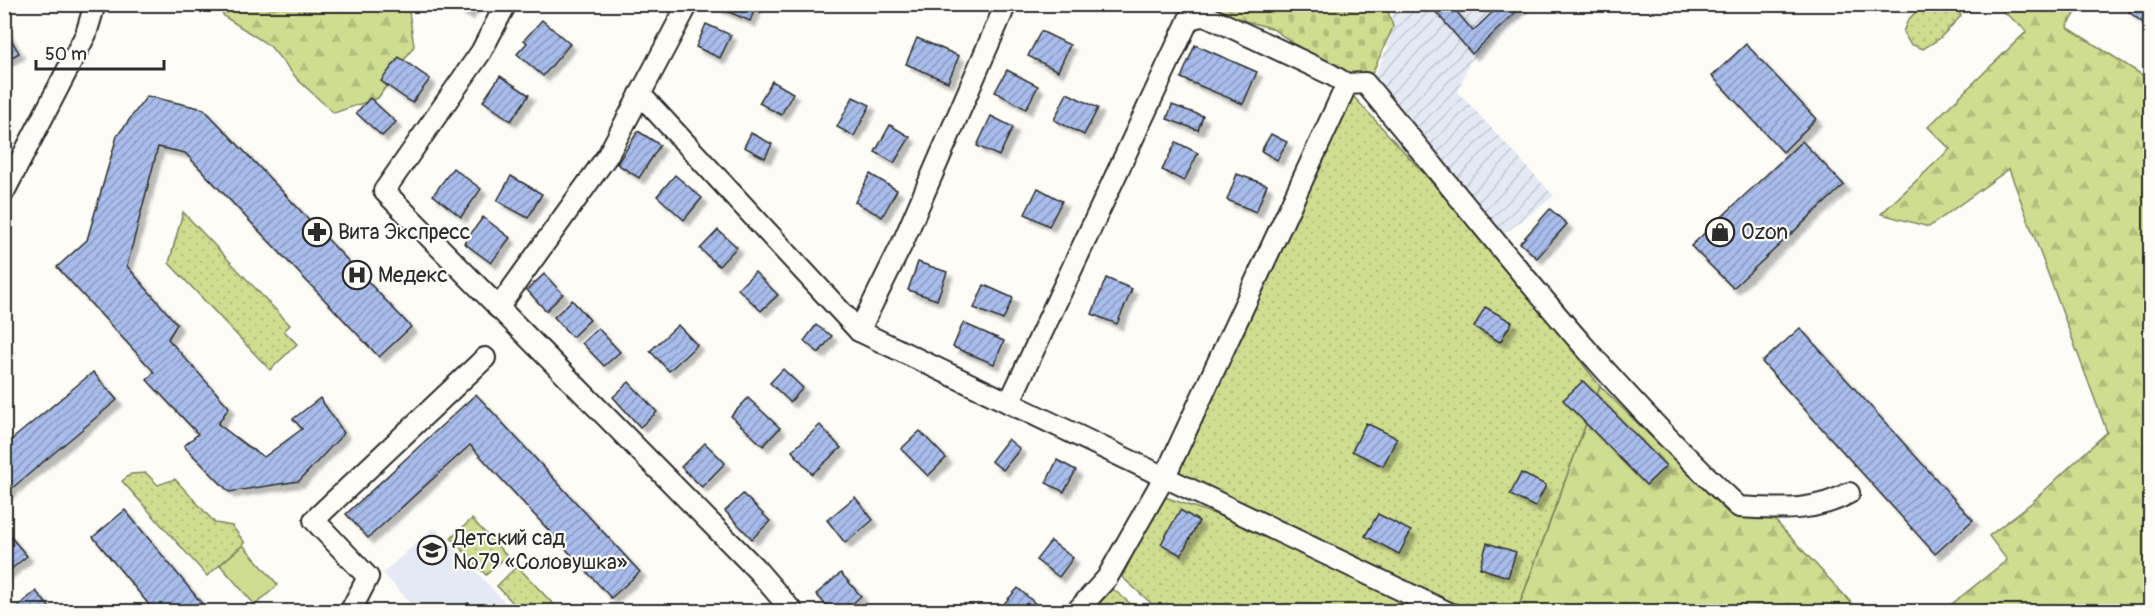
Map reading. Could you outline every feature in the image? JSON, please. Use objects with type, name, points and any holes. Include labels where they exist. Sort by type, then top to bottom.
[{"type":"street","points":[[4,192],[86,34],[94,4]]},
{"type":"street","points":[[506,4],[481,52],[384,191],[757,570],[793,612]]},
{"type":"street","points":[[498,308],[608,155],[688,4]]},
{"type":"street","points":[[859,331],[903,242],[1006,4]]},
{"type":"street","points":[[1009,402],[1185,12],[1205,15],[1347,84],[1365,83],[1611,379],[1695,467],[1738,507],[1798,509],[1838,499],[1849,493]]},
{"type":"street","points":[[1076,612],[1107,578],[1165,476],[1347,84]]},
{"type":"street","points":[[640,94],[859,331],[1447,612]]},
{"type":"street","points":[[350,612],[368,577],[314,520],[485,358]]},
{"type":"shaded area","points":[[1402,5],[1535,5],[1469,63],[1458,92],[1554,196],[1504,234],[1372,80],[1388,47],[1393,12]]},
{"type":"shaded area","name":"Детский сад №79 «Соловушка»","points":[[434,527],[513,611],[411,611],[415,608],[383,573]]},
{"type":"green space","points":[[1924,4],[1958,5],[1961,16],[1939,39],[1923,49],[1910,44],[1903,32],[1908,20]]},
{"type":"green space","points":[[215,5],[408,5],[414,46],[378,98],[334,113],[298,80],[270,46],[225,17]]},
{"type":"green space","points":[[1199,5],[1386,5],[1393,27],[1371,76],[1338,73],[1271,28],[1204,10]]},
{"type":"green space","points":[[1995,5],[2070,5],[2078,9],[2067,27],[2150,80],[2150,611],[1943,611],[2007,560],[1989,536],[2030,504],[2107,432],[2009,169],[1929,227],[1881,214],[1950,149],[1928,127],[2027,31]]},
{"type":"green space","points":[[1353,96],[1492,248],[1600,386],[1517,611],[1477,611],[1417,589],[1170,481],[1240,322]]},
{"type":"green space","points":[[183,212],[290,325],[284,331],[297,344],[270,370],[169,263]]},
{"type":"green space","points":[[1600,386],[1730,515],[1770,515],[1859,611],[1517,612]]},
{"type":"green space","points":[[146,473],[158,485],[175,479],[215,523],[232,526],[245,543],[207,576],[122,481],[131,474]]},
{"type":"green space","points":[[1162,496],[1223,517],[1433,611],[1160,611],[1122,577]]},
{"type":"green space","points":[[472,519],[507,556],[486,575],[451,538]]},
{"type":"green space","points":[[243,545],[278,585],[255,605],[220,565]]},
{"type":"green space","points":[[517,566],[555,606],[549,611],[521,611],[497,586]]},
{"type":"green space","points":[[1113,589],[1139,611],[1092,611]]},
{"type":"building","points":[[450,4],[474,4],[468,14]]},
{"type":"building","points":[[718,4],[757,4],[750,21],[717,7]]},
{"type":"building","points":[[1429,4],[1450,4],[1473,31],[1501,4],[1524,4],[1472,54]]},
{"type":"building","points":[[2135,4],[2150,4],[2150,28],[2129,12]]},
{"type":"building","points":[[542,20],[570,44],[543,76],[517,54],[527,43],[524,40]]},
{"type":"building","points":[[706,24],[731,35],[720,58],[696,47]]},
{"type":"building","points":[[4,27],[19,53],[4,62]]},
{"type":"building","points":[[1041,31],[1070,45],[1058,71],[1028,56]]},
{"type":"building","points":[[917,38],[959,56],[948,82],[906,64]]},
{"type":"building","points":[[1746,44],[1816,119],[1783,152],[1712,76]]},
{"type":"building","points":[[1195,45],[1257,72],[1243,104],[1181,78]]},
{"type":"building","points":[[399,57],[430,79],[412,103],[381,81]]},
{"type":"building","points":[[1007,70],[1038,86],[1026,109],[995,92]]},
{"type":"building","points":[[500,76],[529,95],[511,121],[483,101]]},
{"type":"building","points":[[772,81],[793,93],[781,115],[759,103]]},
{"type":"building","points":[[1067,93],[1098,108],[1084,135],[1054,120]]},
{"type":"building","points":[[147,96],[204,109],[411,327],[379,357],[185,153],[158,147],[127,266],[177,324],[168,339],[229,407],[218,424],[246,445],[264,457],[302,429],[293,419],[320,398],[344,433],[299,481],[229,492],[184,446],[198,434],[147,380],[154,372],[57,267],[87,240],[117,136]]},
{"type":"building","points":[[853,97],[870,105],[854,136],[837,127]]},
{"type":"building","points":[[370,98],[396,122],[382,136],[356,113]]},
{"type":"building","points":[[1172,105],[1203,116],[1198,130],[1167,119]]},
{"type":"building","points":[[991,116],[1013,127],[999,156],[977,146]]},
{"type":"building","points":[[890,125],[910,137],[894,163],[875,152]]},
{"type":"building","points":[[638,131],[660,145],[639,178],[617,164]]},
{"type":"building","points":[[751,133],[772,144],[765,158],[744,147]]},
{"type":"building","points":[[1271,134],[1287,142],[1277,160],[1261,151]]},
{"type":"building","points":[[1802,141],[1844,185],[1733,288],[1691,246]]},
{"type":"building","points":[[1176,142],[1198,153],[1184,181],[1162,170]]},
{"type":"building","points":[[453,168],[481,189],[461,217],[433,195]]},
{"type":"building","points":[[870,174],[897,190],[882,217],[855,202]]},
{"type":"building","points":[[1237,174],[1267,185],[1256,212],[1227,200]]},
{"type":"building","points":[[675,175],[702,198],[684,220],[657,196]]},
{"type":"building","points":[[511,176],[542,194],[528,218],[497,201]]},
{"type":"building","points":[[1038,188],[1062,201],[1049,226],[1025,214]]},
{"type":"building","points":[[1550,209],[1567,224],[1537,258],[1520,243]]},
{"type":"building","points":[[483,217],[510,238],[491,263],[464,243]]},
{"type":"building","points":[[718,230],[737,247],[719,266],[700,249]]},
{"type":"building","points":[[918,262],[947,272],[937,300],[908,290]]},
{"type":"building","points":[[755,272],[778,295],[761,311],[738,289]]},
{"type":"building","points":[[544,274],[563,294],[546,311],[527,290]]},
{"type":"building","points":[[1106,278],[1132,289],[1117,324],[1092,314]]},
{"type":"building","points":[[984,285],[1013,298],[1003,320],[974,308]]},
{"type":"building","points":[[572,300],[590,320],[572,337],[554,317]]},
{"type":"building","points":[[1485,307],[1512,322],[1500,342],[1474,327]]},
{"type":"building","points":[[963,323],[1004,341],[994,364],[953,347]]},
{"type":"building","points":[[678,325],[697,345],[669,371],[650,351]]},
{"type":"building","points":[[816,325],[832,336],[819,353],[804,341]]},
{"type":"building","points":[[598,328],[620,352],[604,366],[582,343]]},
{"type":"building","points":[[1800,328],[1973,520],[1935,554],[1762,362]]},
{"type":"building","points":[[783,369],[803,388],[790,402],[770,383]]},
{"type":"building","points":[[93,372],[117,400],[4,495],[4,446]]},
{"type":"building","points":[[1583,381],[1666,466],[1646,485],[1563,400]]},
{"type":"building","points":[[629,382],[657,412],[640,427],[613,397]]},
{"type":"building","points":[[476,394],[640,572],[611,598],[470,445],[368,538],[346,514]]},
{"type":"building","points":[[748,398],[780,428],[763,446],[731,416]]},
{"type":"building","points":[[1366,423],[1397,438],[1383,466],[1352,451]]},
{"type":"building","points":[[820,425],[841,448],[812,474],[792,451]]},
{"type":"building","points":[[920,431],[946,458],[928,476],[901,449]]},
{"type":"building","points":[[1008,439],[1020,449],[1003,470],[991,461]]},
{"type":"building","points":[[705,443],[725,463],[702,487],[681,467]]},
{"type":"building","points":[[1057,460],[1076,470],[1064,492],[1046,483]]},
{"type":"building","points":[[1521,473],[1546,485],[1535,507],[1510,495]]},
{"type":"building","points":[[743,494],[770,521],[752,539],[725,511]]},
{"type":"building","points":[[855,497],[873,520],[845,543],[827,520]]},
{"type":"building","points":[[125,510],[209,612],[155,612],[93,537]]},
{"type":"building","points":[[1180,510],[1199,521],[1181,555],[1161,544]]},
{"type":"building","points":[[1378,514],[1411,531],[1399,554],[1365,536]]},
{"type":"building","points":[[4,529],[27,556],[4,575]]},
{"type":"building","points":[[1051,541],[1073,558],[1059,577],[1036,560]]},
{"type":"building","points":[[1487,543],[1516,552],[1508,577],[1480,568]]},
{"type":"building","points":[[841,573],[861,596],[843,612],[832,612],[816,594]]},
{"type":"building","points":[[1018,588],[1039,607],[1034,612],[1006,612],[1001,607]]},
{"type":"building","points":[[36,591],[53,612],[11,612]]},
{"type":"building","points":[[468,603],[476,611],[484,604],[491,612],[458,612]]},
{"type":"place","name":"Вита Экспресс","points":[[317,232]]},
{"type":"place","name":"Ozon","points":[[1720,232]]},
{"type":"place","name":"Медекс","points":[[357,275]]},
{"type":"place","name":"Детский сад №79 «Соловушка»","points":[[432,550]]}]
